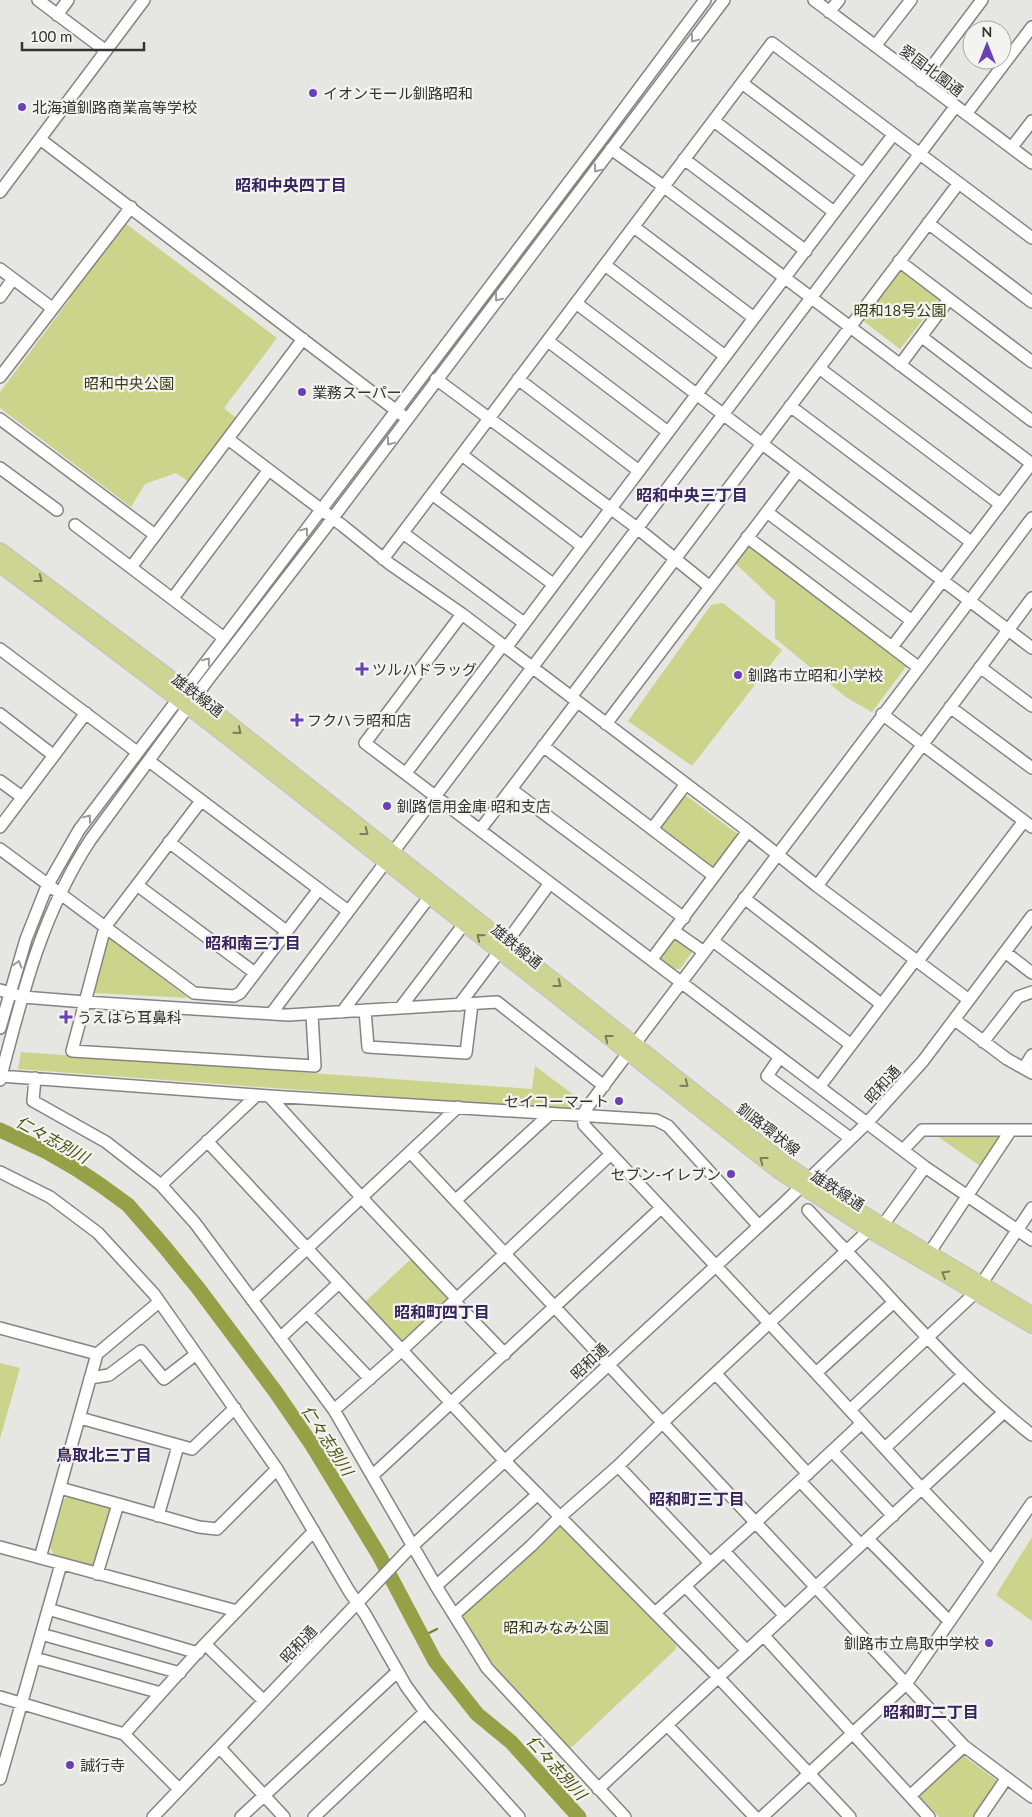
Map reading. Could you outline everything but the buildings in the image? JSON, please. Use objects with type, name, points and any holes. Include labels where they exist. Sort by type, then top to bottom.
[{"type":"main road","name":"雄鉄線通","points":[[0,550],[631,1049],[778,1171],[805,1182],[869,1230],[1032,1316]]},
{"type":"main road","name":"雄鉄線通","points":[[0,565],[186,698]]},
{"type":"main road","name":"雄鉄線通","points":[[389,858],[464,924],[502,947]]},
{"type":"main road","points":[[805,1182],[930,1252],[979,1288]]},
{"type":"street","points":[[38,0],[106,51]]},
{"type":"street","points":[[57,15],[68,0]]},
{"type":"street","points":[[0,192],[144,0]]},
{"type":"street","points":[[705,0],[224,638],[149,761],[81,854],[60,895],[33,957],[0,1077],[656,1120],[668,1126],[758,1225]]},
{"type":"street","points":[[0,1028],[5,991],[48,886],[79,830],[137,752],[186,698],[332,518],[724,0]]},
{"type":"street","name":"愛国北園通","points":[[814,0],[1032,163]]},
{"type":"street","points":[[829,12],[839,0]]},
{"type":"street","points":[[876,46],[911,0]]},
{"type":"street","points":[[921,81],[982,0]]},
{"type":"street","points":[[966,114],[1032,27]]},
{"type":"street","points":[[383,559],[772,43],[1032,238]]},
{"type":"street","points":[[742,83],[863,174]]},
{"type":"street","points":[[271,1014],[955,107]]},
{"type":"street","points":[[714,121],[834,212]]},
{"type":"street","points":[[1012,147],[1032,121]]},
{"type":"street","points":[[406,773],[524,623],[893,135]]},
{"type":"street","points":[[40,139],[408,419]]},
{"type":"street","points":[[611,149],[1032,463],[892,647]]},
{"type":"street","points":[[684,159],[806,251]]},
{"type":"street","points":[[480,830],[543,746],[674,558],[958,184]]},
{"type":"street","points":[[0,377],[131,207]]},
{"type":"street","points":[[928,223],[1032,302]]},
{"type":"street","points":[[634,226],[754,318]]},
{"type":"street","points":[[899,261],[1032,362]]},
{"type":"street","points":[[605,265],[725,356]]},
{"type":"street","points":[[0,269],[52,308]]},
{"type":"street","points":[[0,297],[13,279]]},
{"type":"street","points":[[900,365],[949,299]]},
{"type":"street","points":[[576,303],[1032,648]]},
{"type":"street","points":[[922,337],[1032,421]]},
{"type":"street","points":[[132,566],[303,340]]},
{"type":"street","points":[[548,341],[668,432]]},
{"type":"street","points":[[818,368],[1000,504]]},
{"type":"street","points":[[436,379],[611,508],[710,587]]},
{"type":"street","points":[[518,379],[639,471]]},
{"type":"street","points":[[790,406],[971,542]]},
{"type":"street","points":[[0,419],[155,535]]},
{"type":"street","points":[[228,439],[383,559],[462,614],[778,854],[785,862],[969,1000]]},
{"type":"street","points":[[462,455],[582,546]]},
{"type":"street","points":[[0,468],[57,510]]},
{"type":"street","points":[[173,598],[268,471]]},
{"type":"street","points":[[606,724],[798,471]]},
{"type":"street","points":[[432,494],[553,584]]},
{"type":"street","points":[[767,512],[912,620]]},
{"type":"street","points":[[991,1561],[584,1125],[583,1116],[882,714],[1032,518]]},
{"type":"street","points":[[75,525],[132,566],[224,638]]},
{"type":"street","points":[[403,533],[524,623]]},
{"type":"street","points":[[747,537],[918,667]]},
{"type":"street","points":[[817,886],[1032,598]]},
{"type":"street","points":[[462,614],[365,743],[925,1167],[1032,1240]]},
{"type":"street","points":[[0,649],[137,752]]},
{"type":"street","points":[[980,668],[1032,706]]},
{"type":"street","points":[[950,707],[1032,768]]},
{"type":"street","points":[[0,827],[86,713]]},
{"type":"street","points":[[0,714],[53,755]]},
{"type":"street","points":[[820,1086],[881,1004],[1029,821],[921,745],[882,714]]},
{"type":"street","points":[[543,746],[714,876]]},
{"type":"street","points":[[149,761],[348,911]]},
{"type":"street","points":[[0,781],[22,797]]},
{"type":"street","points":[[652,829],[686,784]]},
{"type":"street","points":[[511,788],[684,918]]},
{"type":"street","points":[[200,801],[105,927],[72,1051],[315,1066],[312,1015]]},
{"type":"street","points":[[652,959],[748,831]]},
{"type":"street","points":[[169,842],[286,931]]},
{"type":"street","points":[[0,849],[194,994],[234,996],[240,993],[319,889]]},
{"type":"street","points":[[459,1005],[550,883]]},
{"type":"street","points":[[137,885],[256,973]]},
{"type":"street","points":[[342,1012],[430,896]]},
{"type":"street","points":[[744,898],[881,1004]]},
{"type":"street","name":"昭和通","points":[[154,1817],[410,1549],[805,1182],[867,1122],[923,1061],[1032,916]]},
{"type":"street","points":[[401,1008],[464,924]]},
{"type":"street","points":[[674,932],[704,952]]},
{"type":"street","points":[[713,941],[850,1044]]},
{"type":"street","points":[[1005,952],[1032,973]]},
{"type":"street","points":[[5,991],[23,997],[85,1002],[312,1015],[497,1002],[604,1086]]},
{"type":"street","points":[[983,1042],[1018,997],[1032,992]]},
{"type":"street","points":[[364,1010],[368,1047],[466,1053],[472,1004]]},
{"type":"street","points":[[955,1020],[983,1042],[1028,1070],[1032,1055]]},
{"type":"street","points":[[780,1057],[767,1076],[850,1138]]},
{"type":"street","points":[[35,1078],[33,1101],[106,1142],[161,1185],[195,1223],[334,1410],[373,1475],[410,1549],[436,1586],[486,1668],[625,1817]]},
{"type":"street","points":[[161,1185],[207,1141],[263,1095]]},
{"type":"street","points":[[263,1095],[362,1198],[505,1354]]},
{"type":"street","points":[[252,1300],[458,1108]]},
{"type":"street","points":[[456,1200],[550,1114]]},
{"type":"street","points":[[903,1150],[922,1130],[1032,1130]]},
{"type":"street","points":[[930,1252],[1011,1130]]},
{"type":"street","points":[[207,1141],[505,1461],[718,1677],[850,1817]]},
{"type":"street","points":[[411,1153],[964,1746],[1032,1797]]},
{"type":"street","points":[[334,1410],[370,1379],[611,1154]]},
{"type":"street","points":[[883,1225],[925,1167]]},
{"type":"street","points":[[0,1172],[50,1198],[98,1233],[159,1302],[277,1469],[314,1532],[361,1600],[406,1686],[425,1712],[519,1817]]},
{"type":"street","points":[[373,1475],[661,1208]]},
{"type":"street","points":[[850,1410],[979,1288],[1032,1208]]},
{"type":"street","points":[[808,1210],[927,1339],[963,1375],[1032,1435]]},
{"type":"street","points":[[454,1615],[618,1466],[869,1230]]},
{"type":"street","points":[[280,1338],[339,1283]]},
{"type":"street","points":[[40,1558],[97,1354],[159,1302]]},
{"type":"street","points":[[816,1373],[894,1302]]},
{"type":"street","points":[[307,1313],[370,1379]]},
{"type":"street","points":[[0,1328],[97,1354]]},
{"type":"street","points":[[90,1378],[109,1375],[141,1351],[164,1379],[195,1355]]},
{"type":"street","points":[[716,1374],[804,1477],[865,1542],[949,1621]]},
{"type":"street","points":[[885,1448],[963,1375]]},
{"type":"street","points":[[80,1418],[192,1449],[235,1408]]},
{"type":"street","points":[[598,1790],[1004,1412]]},
{"type":"street","points":[[655,1613],[862,1423]]},
{"type":"street","points":[[158,1516],[178,1446]]},
{"type":"street","points":[[832,1451],[893,1516]]},
{"type":"street","points":[[618,1466],[710,1563]]},
{"type":"street","points":[[60,1488],[199,1527],[217,1529],[277,1469]]},
{"type":"street","points":[[436,1586],[538,1494]]},
{"type":"street","points":[[762,1817],[906,1684],[1032,1503]]},
{"type":"street","points":[[97,1574],[118,1504]]},
{"type":"street","points":[[124,1734],[237,1611],[314,1532]]},
{"type":"street","points":[[0,1547],[237,1611]]},
{"type":"street","points":[[724,1551],[785,1616]]},
{"type":"street","points":[[0,1775],[61,1564]]},
{"type":"street","points":[[686,1586],[747,1651]]},
{"type":"street","points":[[48,1609],[202,1649],[264,1701]]},
{"type":"street","points":[[41,1634],[180,1673]]},
{"type":"street","points":[[764,1636],[929,1817]]},
{"type":"street","points":[[35,1658],[161,1693]]},
{"type":"street","points":[[241,1817],[397,1672]]},
{"type":"street","points":[[0,1697],[124,1734],[179,1789]]},
{"type":"street","points":[[314,1817],[425,1712]]},
{"type":"street","points":[[667,1725],[755,1817]]},
{"type":"street","points":[[910,1796],[964,1746]]},
{"type":"street","points":[[220,1748],[284,1817]]},
{"type":"street","points":[[980,1817],[1006,1779]]},
{"type":"green space","name":"昭和中央公園","points":[[125,223],[277,338],[224,408],[236,418],[188,481],[176,473],[145,484],[131,507],[0,408],[0,392],[70,299],[68,297]]},
{"type":"green space","name":"昭和18号公園","points":[[900,269],[940,298],[900,349],[862,320]]},
{"type":"green space","points":[[749,542],[908,664],[872,712],[847,698],[775,638],[775,601],[735,563]]},
{"type":"green space","points":[[723,603],[782,650],[692,766],[628,721],[711,605]]},
{"type":"green space","points":[[684,794],[739,835],[714,868],[659,827]]},
{"type":"green space","points":[[676,936],[694,949],[680,969],[673,969],[659,958]]},
{"type":"green space","points":[[108,939],[111,939],[188,998],[94,993]]},
{"type":"green space","points":[[21,1052],[532,1089],[535,1066],[578,1098],[571,1110],[18,1069]]},
{"type":"green space","points":[[934,1134],[998,1134],[1001,1141],[980,1166]]},
{"type":"green space","points":[[413,1257],[450,1296],[402,1341],[365,1302]]},
{"type":"green space","points":[[0,1363],[20,1368],[0,1439]]},
{"type":"green space","points":[[69,1496],[112,1509],[95,1568],[54,1556],[50,1547],[64,1499]]},
{"type":"green space","name":"昭和みなみ公園","points":[[556,1527],[561,1527],[676,1645],[676,1649],[572,1747],[567,1747],[490,1664],[462,1619],[463,1614]]},
{"type":"green space","points":[[1032,1537],[1032,1621],[996,1595]]},
{"type":"green space","points":[[961,1754],[999,1782],[975,1817],[939,1817],[917,1794]]},
{"type":"waterway","name":"仁々志別川","points":[[0,1130],[47,1152],[102,1186],[128,1205],[163,1245],[198,1288],[275,1391],[312,1445],[379,1555],[435,1661],[477,1714],[511,1742],[579,1817]]},
{"type":"waterway","points":[[423,1636],[437,1629]]},
{"type":"place","name":"イオンモール釧路昭和","points":[[313,93]]},
{"type":"place","name":"北海道釧路商業高等学校","points":[[22,107]]},
{"type":"place","name":"業務スーパー","points":[[302,392]]},
{"type":"place","name":"ツルハドラッグ","points":[[362,669]]},
{"type":"place","name":"釧路市立昭和小学校","points":[[738,675]]},
{"type":"place","name":"フクハラ昭和店","points":[[297,720]]},
{"type":"place","name":"釧路信用金庫 昭和支店","points":[[387,806]]},
{"type":"place","name":"うえはら耳鼻科","points":[[66,1017]]},
{"type":"place","name":"セイコーマート","points":[[619,1101]]},
{"type":"place","name":"セブン-イレブン","points":[[731,1174]]},
{"type":"place","name":"釧路市立鳥取中学校","points":[[989,1643]]},
{"type":"place","name":"誠行寺","points":[[70,1765]]},
{"type":"district","name":"昭和中央四丁目","points":[[291,184]]},
{"type":"district","name":"昭和中央三丁目","points":[[692,494]]},
{"type":"district","name":"昭和南三丁目","points":[[253,942]]},
{"type":"district","name":"昭和町四丁目","points":[[442,1311]]},
{"type":"district","name":"鳥取北三丁目","points":[[104,1454]]},
{"type":"district","name":"昭和町三丁目","points":[[697,1498]]},
{"type":"district","name":"昭和町二丁目","points":[[931,1711]]}]
